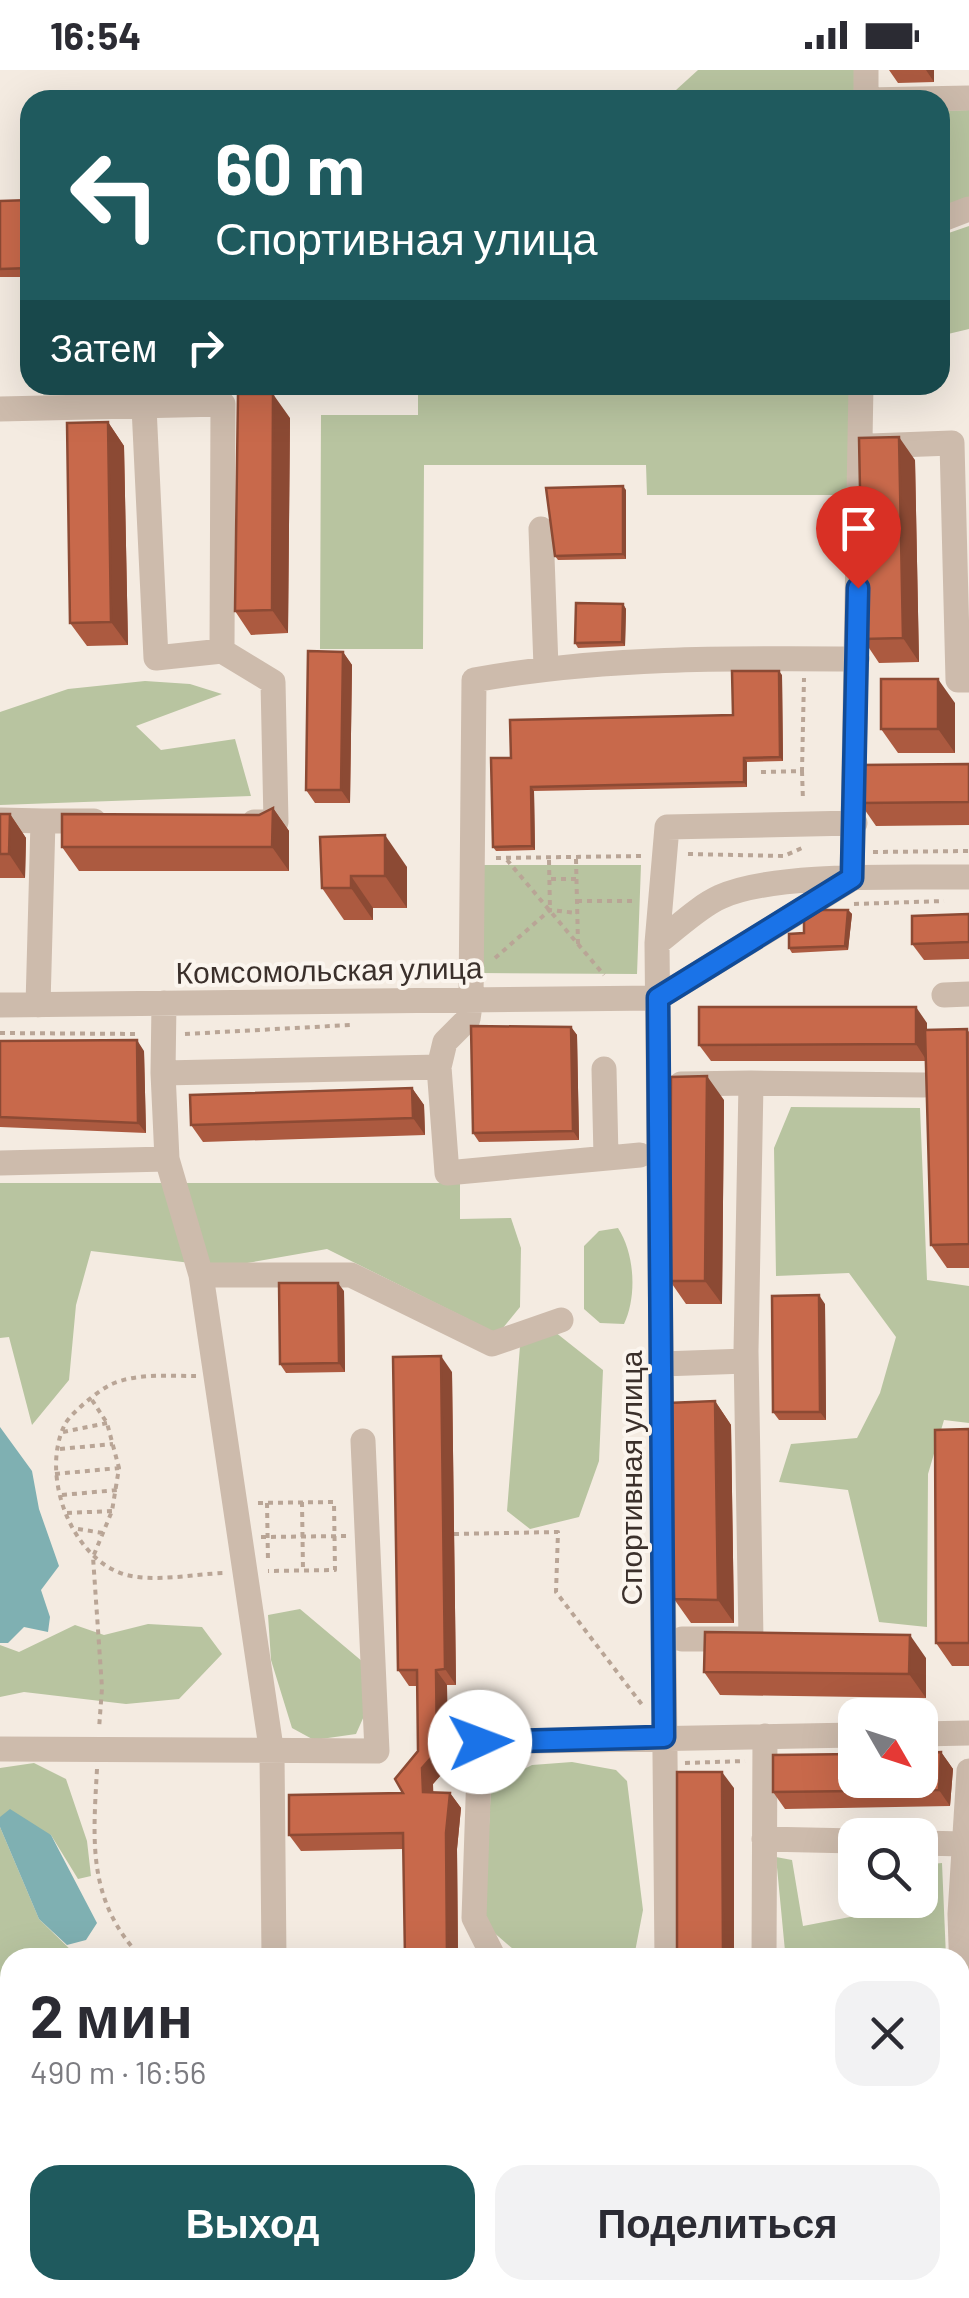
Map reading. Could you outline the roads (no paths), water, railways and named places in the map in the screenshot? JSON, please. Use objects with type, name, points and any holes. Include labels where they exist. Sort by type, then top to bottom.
[{"type":"street","points":[[852,878],[861,395]]},
{"type":"street","points":[[0,409],[223,404],[222,651]]},
{"type":"street","points":[[144,407],[156,658],[222,651],[274,682],[276,822],[237,822]]},
{"type":"street","points":[[860,446],[952,443],[958,680],[969,680]]},
{"type":"street","points":[[541,529],[546,667]]},
{"type":"street","points":[[640,1156],[447,1173],[439,1068],[445,1042],[468,1019],[471,990],[474,680],[546,667],[655,659],[857,658]]},
{"type":"street","points":[[0,820],[120,821]]},
{"type":"street","points":[[38,1004],[43,821]]},
{"type":"street","points":[[658,998],[657,944],[667,828],[855,823]]},
{"type":"street","points":[[657,944],[715,899],[753,888],[852,878],[969,878]]},
{"type":"street","points":[[658,998],[852,878]]},
{"type":"street","points":[[753,888],[772,902],[771,928]]},
{"type":"street","name":"Комсомольская улица","points":[[0,1005],[164,1003],[471,990],[658,998]]},
{"type":"street","name":"Спортивная улица","points":[[658,998],[667,1948]]},
{"type":"street","points":[[164,1003],[167,1159],[201,1275],[240,1538],[256,1571],[272,1754],[274,1948]]},
{"type":"street","points":[[163,1073],[439,1068]]},
{"type":"street","points":[[604,1068],[606,1156]]},
{"type":"street","points":[[680,1084],[924,1086]]},
{"type":"street","points":[[682,1639],[760,1640],[746,1361],[751,1084]]},
{"type":"street","points":[[0,1163],[167,1159]]},
{"type":"street","points":[[201,1275],[351,1275],[492,1344],[561,1320]]},
{"type":"street","points":[[662,1364],[746,1361]]},
{"type":"street","points":[[0,1749],[272,1754],[377,1751],[364,1441]]},
{"type":"street","points":[[938,1734],[969,1733]]},
{"type":"street","points":[[489,1948],[474,1918],[480,1742],[838,1735]]},
{"type":"street","points":[[764,1948],[765,1736]]},
{"type":"street","points":[[964,1948],[969,1770]]},
{"type":"street","points":[[764,1839],[838,1841]]},
{"type":"street","points":[[938,1843],[964,1844]]},
{"type":"water","points":[[0,1427],[32,1471],[39,1509],[59,1566],[41,1590],[50,1617],[48,1632],[24,1627],[8,1643],[0,1643]]},
{"type":"water","points":[[10,1809],[51,1835],[97,1923],[86,1940],[67,1945],[39,1919],[0,1827],[0,1817]]}]
